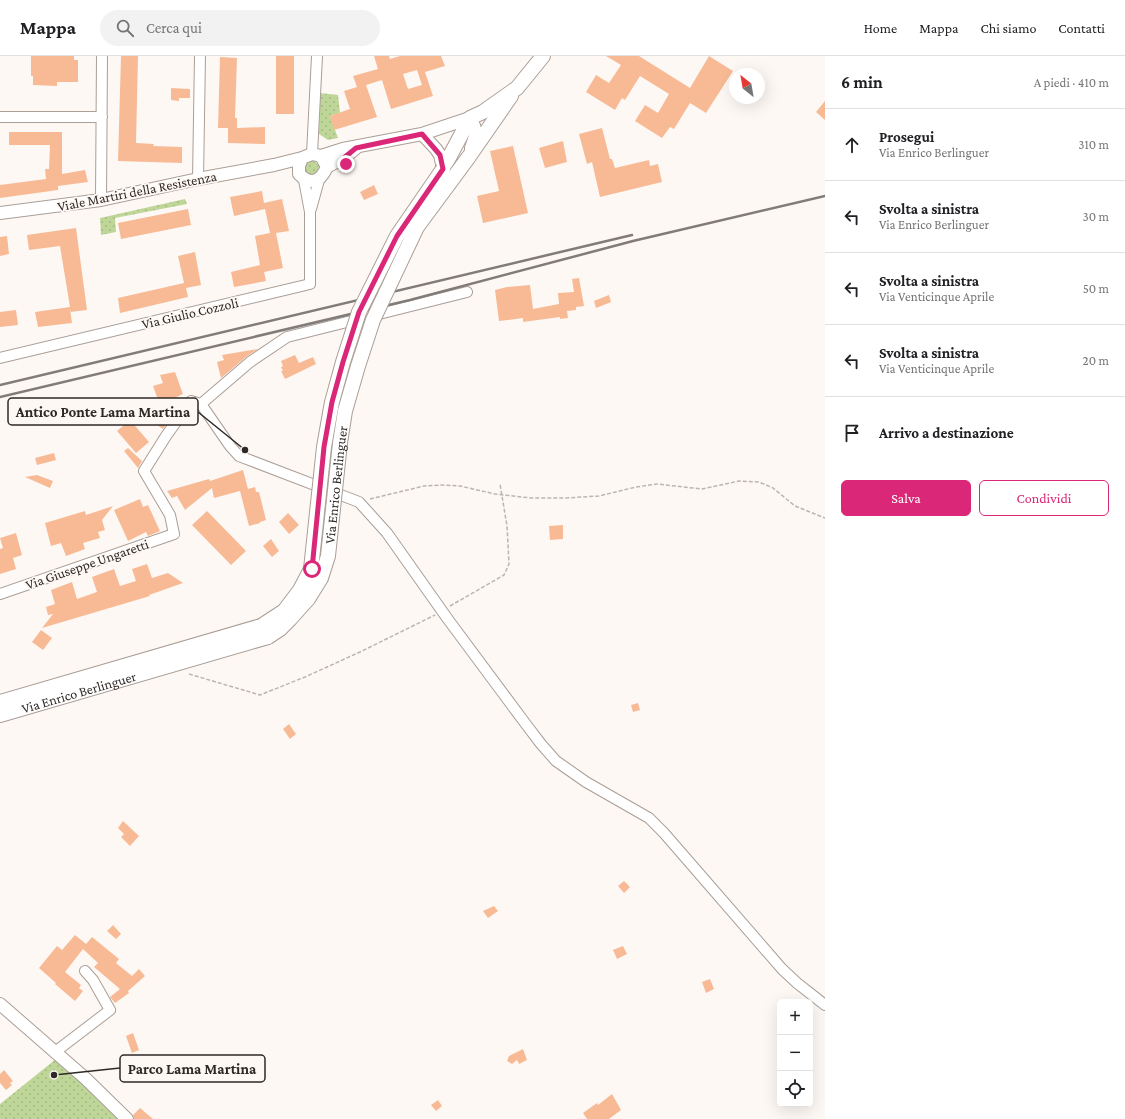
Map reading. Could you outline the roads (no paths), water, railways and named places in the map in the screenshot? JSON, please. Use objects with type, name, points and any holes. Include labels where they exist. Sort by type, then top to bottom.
[{"type":"main road","points":[[470,118],[483,112],[517,88],[543,56]]},
{"type":"main road","name":"Via Enrico Berlinguer","points":[[0,702],[265,631],[280,629],[308,599],[321,578],[328,556],[340,443],[345,412],[372,320],[416,227],[468,158],[517,88]]},
{"type":"main road","name":"Via Enrico Berlinguer","points":[[0,715],[265,631],[284,611],[300,590],[312,569],[324,447],[331,410],[343,362],[359,312],[397,236],[443,169],[470,118]]},
{"type":"street","points":[[101,200],[102,56]]},
{"type":"street","points":[[198,179],[200,56]]},
{"type":"street","points":[[302,177],[299,166],[312,156],[317,56]]},
{"type":"street","points":[[0,117],[102,117]]},
{"type":"street","name":"Viale Martiri della Resistenza","points":[[0,213],[101,200],[422,134],[470,118]]},
{"type":"street","name":"Via Enrico Berlinguer","points":[[468,158],[477,133],[470,118]]},
{"type":"street","points":[[422,134],[440,155],[443,169]]},
{"type":"street","points":[[274,165],[311,182],[319,180],[327,167],[345,157],[356,148]]},
{"type":"street","points":[[312,156],[327,167]]},
{"type":"street","name":"Via Giulio Cozzoli","points":[[0,358],[310,284],[310,212],[302,177]]},
{"type":"street","name":"Via Giulio Cozzoli","points":[[310,212],[319,180]]},
{"type":"street","points":[[466,292],[287,337],[250,362],[202,404],[230,446],[239,456],[359,502],[388,533],[442,611],[529,728],[556,760],[586,782],[649,818],[664,833],[782,969],[825,1005]]},
{"type":"street","name":"Via Giuseppe Ungaretti","points":[[0,594],[174,534],[170,515],[144,471],[166,436],[191,401],[202,404]]},
{"type":"street","points":[[55,1052],[110,1010],[93,980],[85,971]]},
{"type":"street","points":[[0,1004],[85,1078],[127,1119]]},
{"type":"railway","points":[[0,397],[410,300],[633,241],[825,196]]},
{"type":"railway","points":[[0,385],[632,235]]},
{"type":"place","name":"Antico Ponte Lama Martina","points":[[245,450]]},
{"type":"place","name":"Parco Lama Martina","points":[[54,1075]]}]
